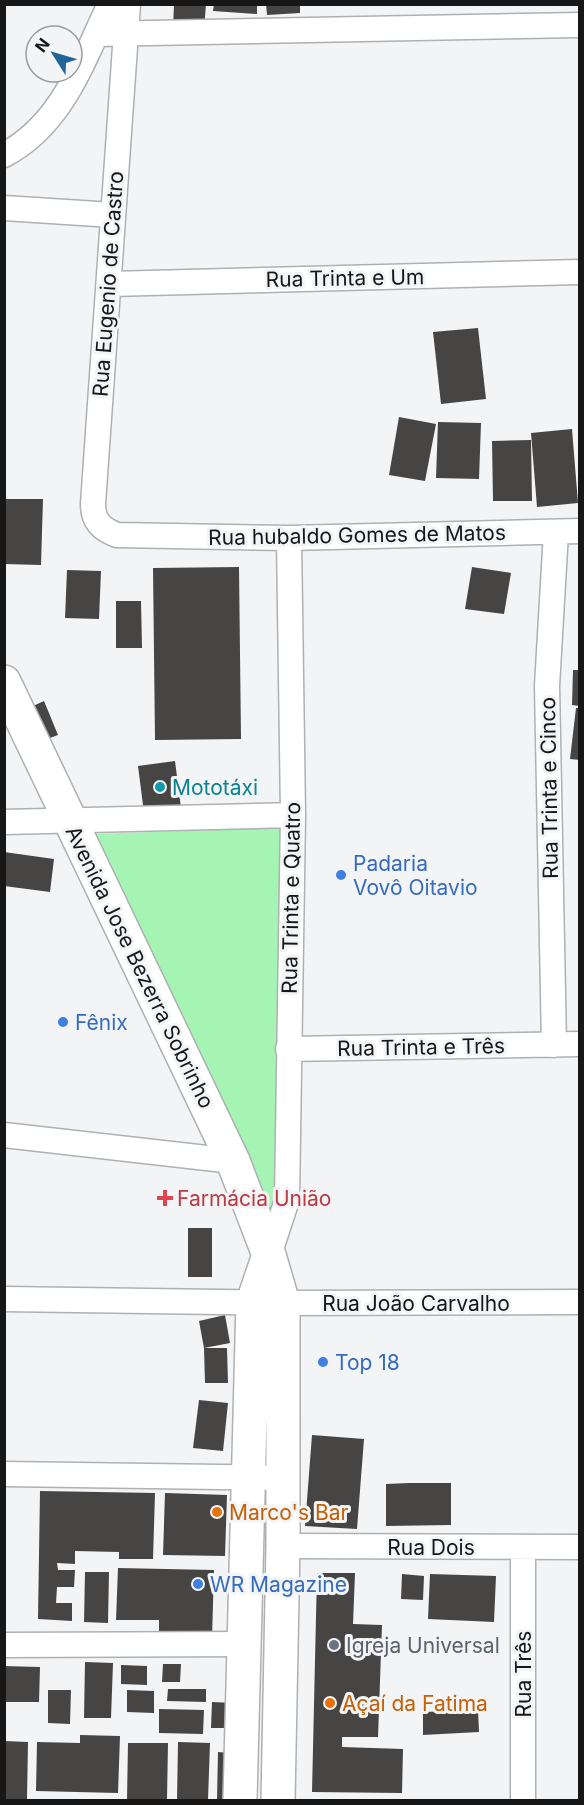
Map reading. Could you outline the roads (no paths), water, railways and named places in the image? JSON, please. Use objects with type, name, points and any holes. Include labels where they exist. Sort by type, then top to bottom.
[{"type":"main road","name":"Avenida Jose Bezerra Sobrinho","points":[[4,682],[233,1161],[269,1255]]},
{"type":"main road","points":[[240,1800],[249,1476],[268,1303],[269,1255]]},
{"type":"main road","points":[[268,1303],[283,1478],[278,1800]]},
{"type":"street","points":[[4,155],[17,148],[56,110],[74,82],[110,4]]},
{"type":"street","name":"Rua Eugenio de Castro","points":[[128,4],[93,516],[107,531],[117,535],[134,536]]},
{"type":"street","points":[[97,34],[579,25]]},
{"type":"street","points":[[4,208],[113,215]]},
{"type":"street","name":"Rua Trinta e Um","points":[[110,284],[579,273]]},
{"type":"street","name":"Rua hubaldo Gomes de Matos","points":[[134,536],[289,538],[568,531]]},
{"type":"street","name":"Rua Trinta e Cinco","points":[[554,1045],[547,687],[568,531]]},
{"type":"street","name":"Rua Trinta e Quatro","points":[[269,1255],[287,1200],[293,815],[289,538]]},
{"type":"street","points":[[4,822],[293,815]]},
{"type":"street","name":"Rua Trinta e Três","points":[[288,1049],[579,1044]]},
{"type":"street","points":[[4,1135],[233,1161]]},
{"type":"street","name":"Rua João Carvalho","points":[[4,1299],[268,1303],[579,1302]]},
{"type":"street","points":[[4,1474],[283,1478]]},
{"type":"street","name":"Rua Dois","points":[[283,1546],[579,1547]]},
{"type":"street","name":"Rua Três","points":[[522,1548],[523,1800]]},
{"type":"street","points":[[4,1645],[245,1644]]},
{"type":"place","name":"Mototáxi","points":[[160,787]]},
{"type":"place","name":"Padaria Vovô Oitavio","points":[[341,875]]},
{"type":"place","name":"Fênix","points":[[63,1022]]},
{"type":"place","name":"Farmácia União","points":[[165,1198]]},
{"type":"place","name":"Top 18","points":[[323,1362]]},
{"type":"place","name":"Marco's Bar","points":[[217,1512]]},
{"type":"place","name":"WR Magazine","points":[[198,1584]]},
{"type":"place","name":"Igreja Universal","points":[[334,1645]]},
{"type":"place","name":"Açaí da Fatima","points":[[330,1703]]}]
